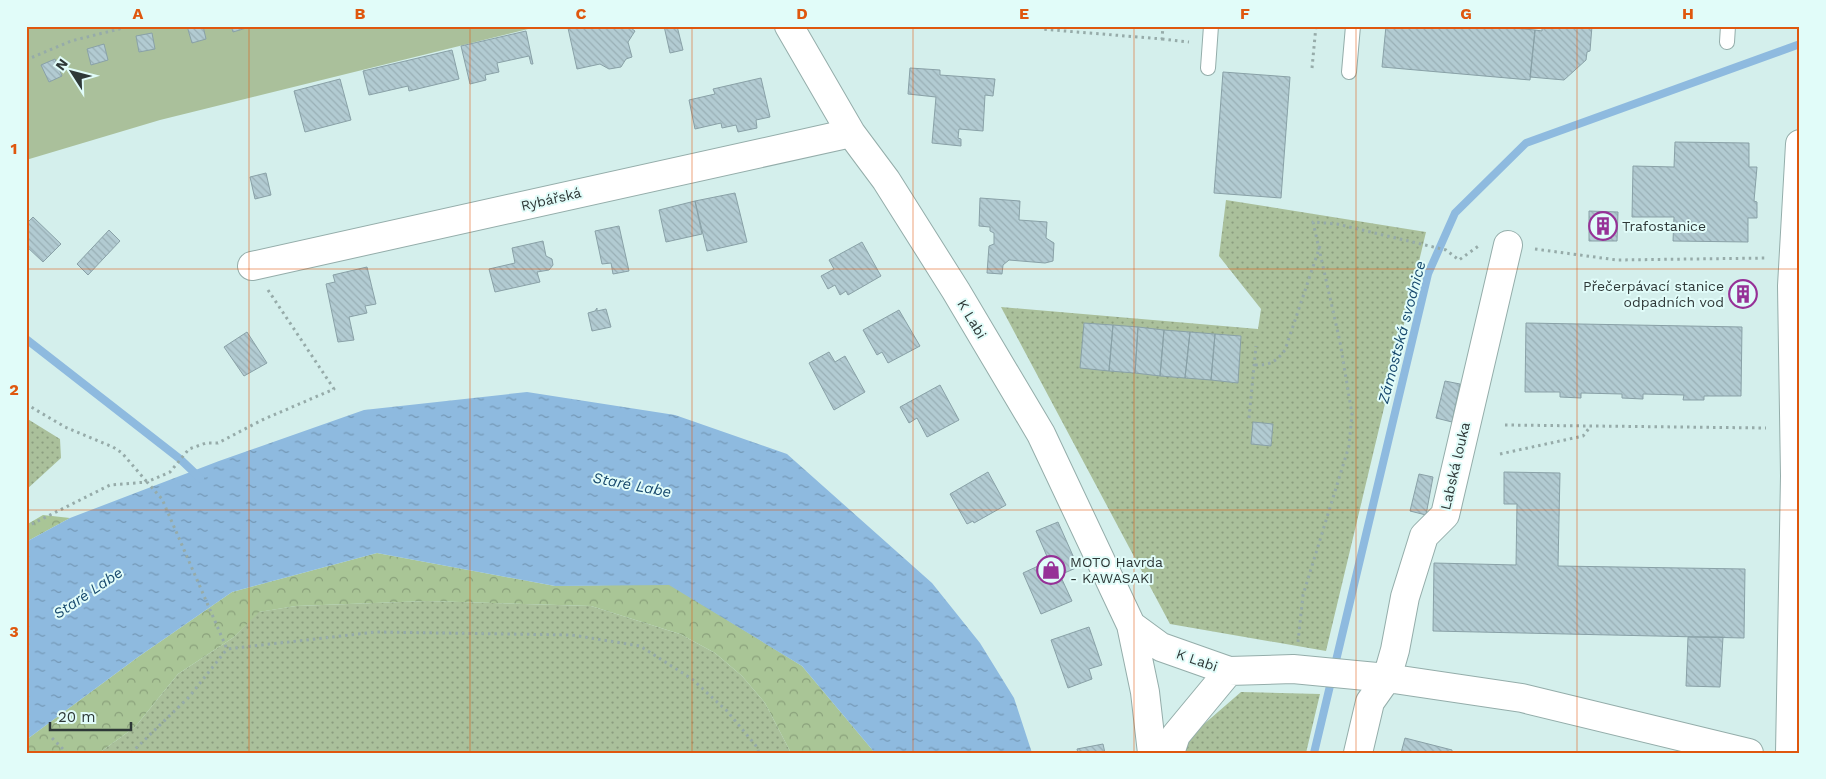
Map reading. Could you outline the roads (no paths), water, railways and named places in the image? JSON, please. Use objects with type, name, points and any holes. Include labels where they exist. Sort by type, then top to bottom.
[{"type":"street","name":"K Labi","points":[[790,26],[851,133],[886,180],[956,291],[1040,434],[1130,625],[1145,692],[1152,753]]},
{"type":"street","name":"Rybářská","points":[[252,266],[851,133]]},
{"type":"street","points":[[1790,753],[1798,476],[1795,429],[1796,286],[1793,258],[1800,144]]},
{"type":"street","name":"Labská louka","points":[[1358,753],[1370,702],[1387,678],[1395,650],[1405,597],[1424,536],[1444,515],[1508,245]]},
{"type":"street","name":"K Labi","points":[[1130,625],[1161,647],[1229,671],[1176,735],[1170,753]]},
{"type":"street","points":[[1229,671],[1300,670],[1387,678],[1522,698],[1749,753]]},
{"type":"lane","points":[[1208,68],[1211,26]]},
{"type":"lane","points":[[1349,72],[1353,26]]},
{"type":"lane","points":[[1727,42],[1728,26]]},
{"type":"water","name":"Staré Labe","points":[[527,392],[675,415],[787,454],[932,583],[980,643],[1014,698],[1032,753],[875,753],[802,666],[669,585],[555,586],[377,553],[232,592],[138,657],[26,740],[26,542],[70,518],[219,461],[364,410]]},
{"type":"waterway","name":"Zámostská svodnice","points":[[1314,753],[1428,274],[1455,213],[1526,143],[1800,44]]},
{"type":"waterway","points":[[26,339],[180,459],[200,478]]},
{"type":"place","name":"Trafostanice","points":[[1603,226]]},
{"type":"place","name":"Přečerpávací stanice odpadních vod","points":[[1743,294]]},
{"type":"place","name":"MOTO Havrda - KAWASAKI","points":[[1051,570]]}]
